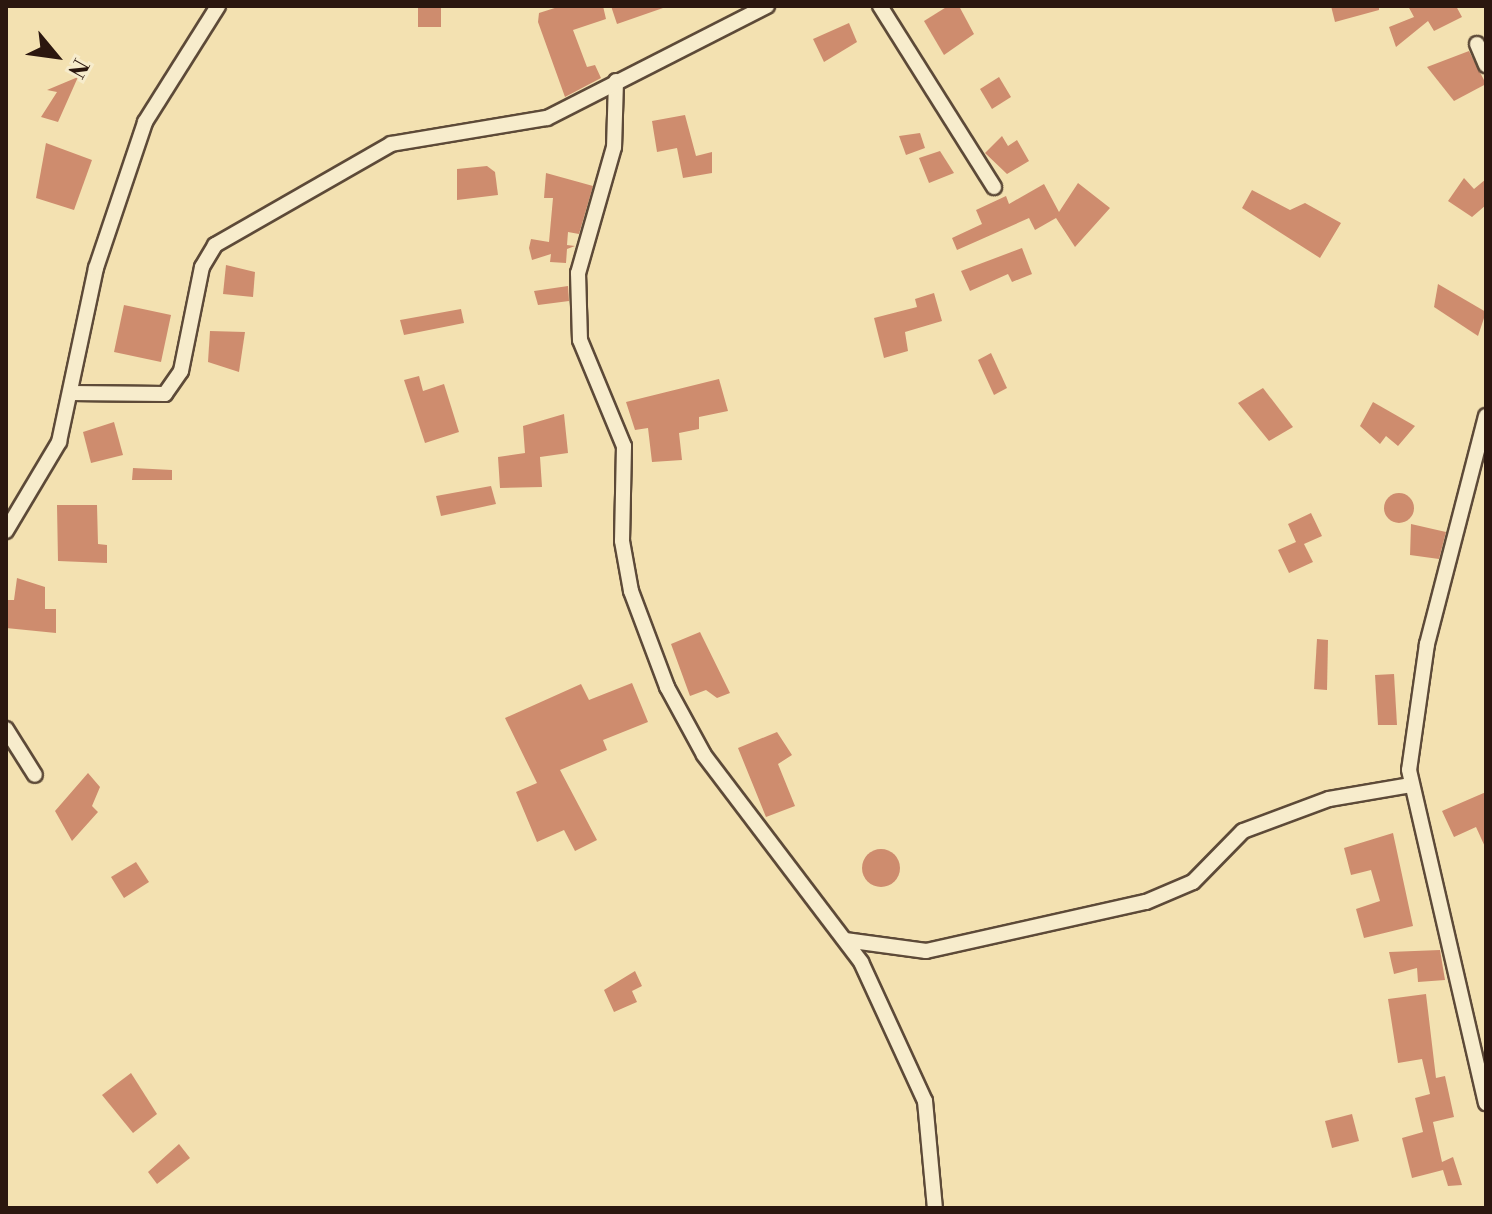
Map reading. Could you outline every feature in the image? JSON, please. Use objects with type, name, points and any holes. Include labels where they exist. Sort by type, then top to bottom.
[{"type":"street","points":[[6,531],[55,453],[71,393],[96,268],[145,122],[218,6]]},
{"type":"street","points":[[71,393],[135,399],[172,389],[202,267],[226,238],[391,144],[529,124],[767,6]]},
{"type":"street","points":[[880,6],[994,187]]},
{"type":"street","points":[[1477,44],[1486,65]]},
{"type":"street","points":[[616,81],[614,147],[578,273],[580,340],[624,446],[622,541],[631,591],[667,687],[704,755],[757,834],[845,940],[925,1101],[935,1208]]},
{"type":"street","points":[[1486,416],[1427,644],[1411,785],[1486,1103]]},
{"type":"street","points":[[6,729],[35,775]]},
{"type":"street","points":[[845,940],[874,949],[940,949],[1146,902],[1193,882],[1243,831],[1329,799],[1411,785]]},
{"type":"building","points":[[418,6],[441,6],[441,27],[418,27]]},
{"type":"building","points":[[561,6],[603,6],[606,19],[573,30],[587,67],[595,65],[601,78],[565,97],[538,22],[539,13]]},
{"type":"building","points":[[611,6],[663,6],[663,8],[617,24]]},
{"type":"building","points":[[948,6],[959,6],[974,34],[944,55],[924,21]]},
{"type":"building","points":[[1331,6],[1379,6],[1379,10],[1335,22]]},
{"type":"building","points":[[1408,6],[1456,6],[1462,17],[1434,31],[1428,21],[1396,47],[1389,27],[1414,17]]},
{"type":"building","points":[[849,23],[857,42],[824,62],[813,39]]},
{"type":"building","points":[[1469,51],[1486,84],[1454,101],[1427,67]]},
{"type":"building","points":[[78,77],[58,122],[41,117],[57,92],[47,90]]},
{"type":"building","points":[[999,77],[1011,97],[992,109],[980,89]]},
{"type":"building","points":[[685,115],[696,156],[712,152],[712,173],[683,178],[677,148],[657,152],[652,121]]},
{"type":"building","points":[[920,133],[925,148],[906,155],[899,136]]},
{"type":"building","points":[[1002,136],[1008,146],[1017,140],[1029,161],[1007,174],[985,153]]},
{"type":"building","points":[[46,143],[92,160],[74,210],[36,198]]},
{"type":"building","points":[[940,151],[954,173],[929,183],[919,158]]},
{"type":"building","points":[[487,166],[495,172],[498,195],[457,200],[457,169]]},
{"type":"building","points":[[546,173],[593,186],[579,234],[568,232],[567,245],[575,246],[567,249],[566,263],[550,262],[551,254],[532,260],[529,248],[531,239],[549,242],[553,198],[544,198]]},
{"type":"building","points":[[1464,178],[1474,189],[1486,179],[1486,205],[1472,217],[1448,201]]},
{"type":"building","points":[[1078,183],[1110,208],[1075,247],[1056,218],[1035,230],[1029,218],[957,250],[952,238],[982,224],[976,210],[1006,196],[1009,204],[1044,184],[1059,212]]},
{"type":"building","points":[[1252,190],[1290,210],[1305,203],[1341,223],[1320,258],[1242,208]]},
{"type":"building","points":[[1022,248],[1032,274],[1012,282],[1008,274],[970,291],[961,271]]},
{"type":"building","points":[[226,265],[255,272],[253,297],[223,294]]},
{"type":"building","points":[[1438,284],[1486,312],[1478,336],[1434,307]]},
{"type":"building","points":[[568,286],[569,301],[538,305],[534,291]]},
{"type":"building","points":[[934,293],[942,321],[905,332],[908,351],[884,358],[874,318],[917,307],[915,299]]},
{"type":"building","points":[[124,305],[171,315],[161,362],[114,352]]},
{"type":"building","points":[[461,309],[464,323],[404,335],[400,320]]},
{"type":"building","points":[[210,331],[245,332],[239,372],[208,362]]},
{"type":"building","points":[[991,353],[1007,388],[994,395],[978,360]]},
{"type":"building","points":[[419,376],[423,391],[444,384],[459,432],[425,443],[404,380]]},
{"type":"building","points":[[719,379],[728,411],[699,417],[699,429],[679,433],[682,460],[652,462],[648,428],[635,430],[626,402]]},
{"type":"building","points":[[1263,388],[1293,427],[1269,441],[1238,403]]},
{"type":"building","points":[[1373,402],[1415,426],[1398,446],[1386,436],[1380,444],[1360,426]]},
{"type":"building","points":[[564,414],[568,453],[540,457],[542,487],[500,488],[498,457],[525,453],[523,426]]},
{"type":"building","points":[[114,422],[123,455],[91,463],[83,432]]},
{"type":"building","points":[[133,468],[172,470],[172,480],[132,480]]},
{"type":"building","points":[[491,486],[496,504],[441,516],[436,496]]},
{"type":"building","points":[[1399,493],[1409,498],[1414,508],[1409,518],[1399,523],[1389,518],[1384,508],[1389,498]]},
{"type":"building","points":[[57,505],[97,505],[98,544],[107,545],[107,563],[58,561]]},
{"type":"building","points":[[1311,513],[1322,536],[1304,544],[1313,562],[1289,573],[1278,550],[1296,542],[1288,524]]},
{"type":"building","points":[[1411,524],[1446,532],[1439,559],[1410,555]]},
{"type":"building","points":[[17,578],[45,587],[45,609],[56,609],[56,633],[6,628],[6,600],[14,600]]},
{"type":"building","points":[[700,632],[730,693],[717,698],[706,690],[690,696],[671,644]]},
{"type":"building","points":[[1317,639],[1328,640],[1327,690],[1314,689]]},
{"type":"building","points":[[1394,674],[1397,725],[1378,725],[1375,675]]},
{"type":"building","points":[[632,683],[648,722],[603,740],[607,750],[560,770],[597,840],[575,851],[564,830],[537,842],[516,792],[537,783],[505,718],[581,684],[589,700]]},
{"type":"building","points":[[777,732],[792,755],[778,764],[795,806],[766,817],[738,748]]},
{"type":"building","points":[[88,773],[100,787],[92,806],[98,812],[72,841],[55,811]]},
{"type":"building","points":[[1486,792],[1486,849],[1476,827],[1454,837],[1442,811]]},
{"type":"building","points":[[1393,833],[1413,926],[1364,938],[1356,909],[1380,901],[1371,870],[1351,875],[1344,848]]},
{"type":"building","points":[[881,849],[894,855],[900,868],[894,881],[881,887],[868,881],[862,868],[868,855]]},
{"type":"building","points":[[136,862],[149,882],[124,898],[111,877]]},
{"type":"building","points":[[1440,950],[1445,980],[1418,982],[1417,968],[1394,974],[1389,952]]},
{"type":"building","points":[[635,971],[642,986],[632,991],[637,1002],[614,1012],[604,990]]},
{"type":"building","points":[[1426,994],[1436,1078],[1445,1076],[1454,1117],[1433,1122],[1442,1162],[1453,1157],[1462,1185],[1448,1186],[1443,1170],[1412,1178],[1402,1138],[1423,1132],[1415,1098],[1430,1094],[1422,1059],[1398,1063],[1388,999]]},
{"type":"building","points":[[131,1073],[157,1114],[133,1133],[102,1095]]},
{"type":"building","points":[[1352,1114],[1359,1141],[1332,1148],[1325,1121]]},
{"type":"building","points":[[179,1144],[190,1158],[157,1184],[148,1172]]}]
